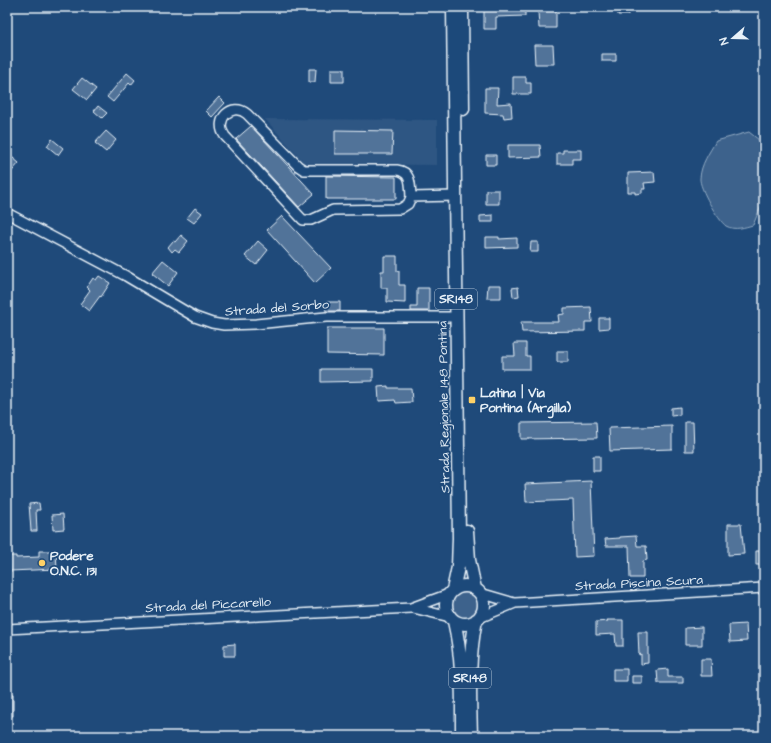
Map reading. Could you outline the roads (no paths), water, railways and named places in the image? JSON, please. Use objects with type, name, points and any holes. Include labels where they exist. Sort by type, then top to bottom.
[{"type":"main road","name":"Strada Regionale 148 Pontina","points":[[453,7],[460,538],[458,567],[446,606],[452,619],[459,648],[461,669],[462,736]]},
{"type":"main road","name":"Strada Regionale 148 Pontina","points":[[462,7],[467,540],[470,563],[478,591],[484,604],[483,610],[478,619],[470,655],[471,736]]},
{"type":"main road","points":[[451,592],[464,586],[478,591]]},
{"type":"main road","points":[[452,619],[459,624],[465,624],[478,619]]},
{"type":"street","points":[[237,109],[241,110],[247,114],[298,166],[304,170],[397,170],[403,172],[407,175],[410,181],[410,197],[408,204],[400,209],[333,210],[311,220],[303,220],[226,136],[220,127],[221,120],[229,112],[237,109]]},
{"type":"street","points":[[410,197],[456,196]]},
{"type":"street","name":"Strada del Sorbo","points":[[7,214],[126,276],[195,317],[212,323],[224,325],[256,324],[322,317],[456,317]]},
{"type":"street","name":"Strada Piscina Scura","points":[[478,619],[515,603],[764,588]]},
{"type":"street","name":"Strada Piscina Scura","points":[[478,591],[515,603]]},
{"type":"street","name":"Strada del Piccarello","points":[[411,608],[451,592]]},
{"type":"street","name":"Strada del Piccarello","points":[[7,629],[411,608],[452,619]]},
{"type":"place","name":"Latina | Via Pontina (Argilla)","points":[[472,400]]},
{"type":"place","name":"Podere O.N.C. 131","points":[[42,563]]}]
